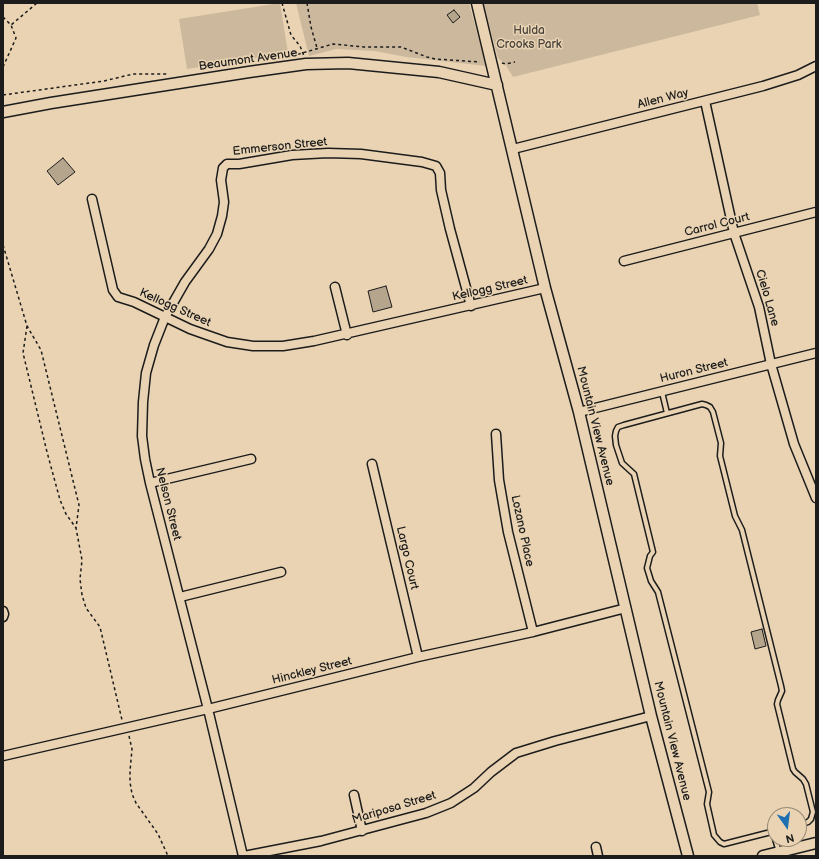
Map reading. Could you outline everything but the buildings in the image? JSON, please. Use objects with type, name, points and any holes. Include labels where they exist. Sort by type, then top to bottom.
[{"type":"street","name":"Mountain View Avenue","points":[[477,3],[545,288],[578,412],[651,716],[688,856]]},
{"type":"street","name":"Beaumont Avenue","points":[[3,112],[151,87],[306,64],[348,63],[439,72],[497,85]]},
{"type":"street","name":"Allen Way","points":[[513,149],[763,86],[798,75],[816,66]]},
{"type":"street","name":"Cielo Lane","points":[[705,101],[734,233],[758,307],[771,364],[794,444],[816,498]]},
{"type":"street","name":"Emmerson Street","points":[[223,168],[227,164],[239,164],[292,155],[328,153],[362,154],[422,162],[436,166],[440,173],[441,190],[471,306]]},
{"type":"street","name":"Nelson Street","points":[[223,168],[221,180],[224,202],[217,234],[209,249],[185,282],[165,317],[154,346],[146,373],[142,436],[150,483],[244,856]]},
{"type":"street","name":"Kellogg Street","points":[[92,200],[113,290],[118,297],[134,302],[190,329],[220,340],[253,346],[283,346],[347,335],[545,288]]},
{"type":"street","name":"Carrol Court","points":[[624,261],[816,212]]},
{"type":"street","points":[[335,287],[347,335]]},
{"type":"street","name":"Huron Street","points":[[578,412],[816,353]]},
{"type":"street","name":"Lozano Place","points":[[496,434],[499,480],[507,524],[533,632]]},
{"type":"street","points":[[150,483],[251,459]]},
{"type":"street","name":"Largo Court","points":[[372,464],[418,657]]},
{"type":"street","points":[[180,598],[281,572]]},
{"type":"street","name":"Hinckley Street","points":[[3,756],[208,709],[418,657],[533,632],[626,608]]},
{"type":"street","points":[[3,611],[3,617]]},
{"type":"street","name":"Mariposa Street","points":[[244,856],[321,841],[426,813],[451,803],[474,788],[490,772],[516,753],[555,741],[651,716]]},
{"type":"street","points":[[354,796],[362,830]]},
{"type":"street","points":[[764,856],[816,843]]},
{"type":"street","points":[[596,847],[598,856]]},
{"type":"lane","points":[[662,392],[667,413]]},
{"type":"lane","points":[[767,834],[724,844],[714,835],[707,804],[709,792],[658,592],[651,581],[648,568],[650,556],[653,552],[634,474],[622,463],[618,455],[615,436],[618,427],[702,404],[706,405],[713,412],[721,443],[720,456],[735,516],[742,530],[781,686],[782,691],[777,704],[791,762],[795,772],[806,784],[813,812],[811,819],[807,822]]},
{"type":"lane","points":[[778,847],[779,852]]},
{"type":"path","points":[[11,25],[38,3]]},
{"type":"path","points":[[282,3],[291,35],[300,46],[306,64]]},
{"type":"path","points":[[307,3],[311,27],[317,48]]},
{"type":"path","points":[[3,17],[11,25],[16,38],[3,67]]},
{"type":"path","points":[[3,245],[27,326],[41,350],[72,474],[79,505],[76,528],[82,560],[80,579],[82,595],[86,608],[100,627],[124,728],[130,739],[132,749],[130,771],[132,794],[136,803],[158,834],[168,856]]},
{"type":"path","points":[[27,326],[23,353],[47,452],[60,500],[66,514],[76,528]]},
{"type":"green space","points":[[280,3],[288,53],[187,69],[179,19]]},
{"type":"green space","name":"Hulda Crooks Park","points":[[296,3],[469,3],[486,66],[406,57],[375,51],[336,49],[309,56]]},
{"type":"green space","name":"Hulda Crooks Park","points":[[483,3],[757,3],[760,15],[513,77],[505,64],[498,58]]}]
